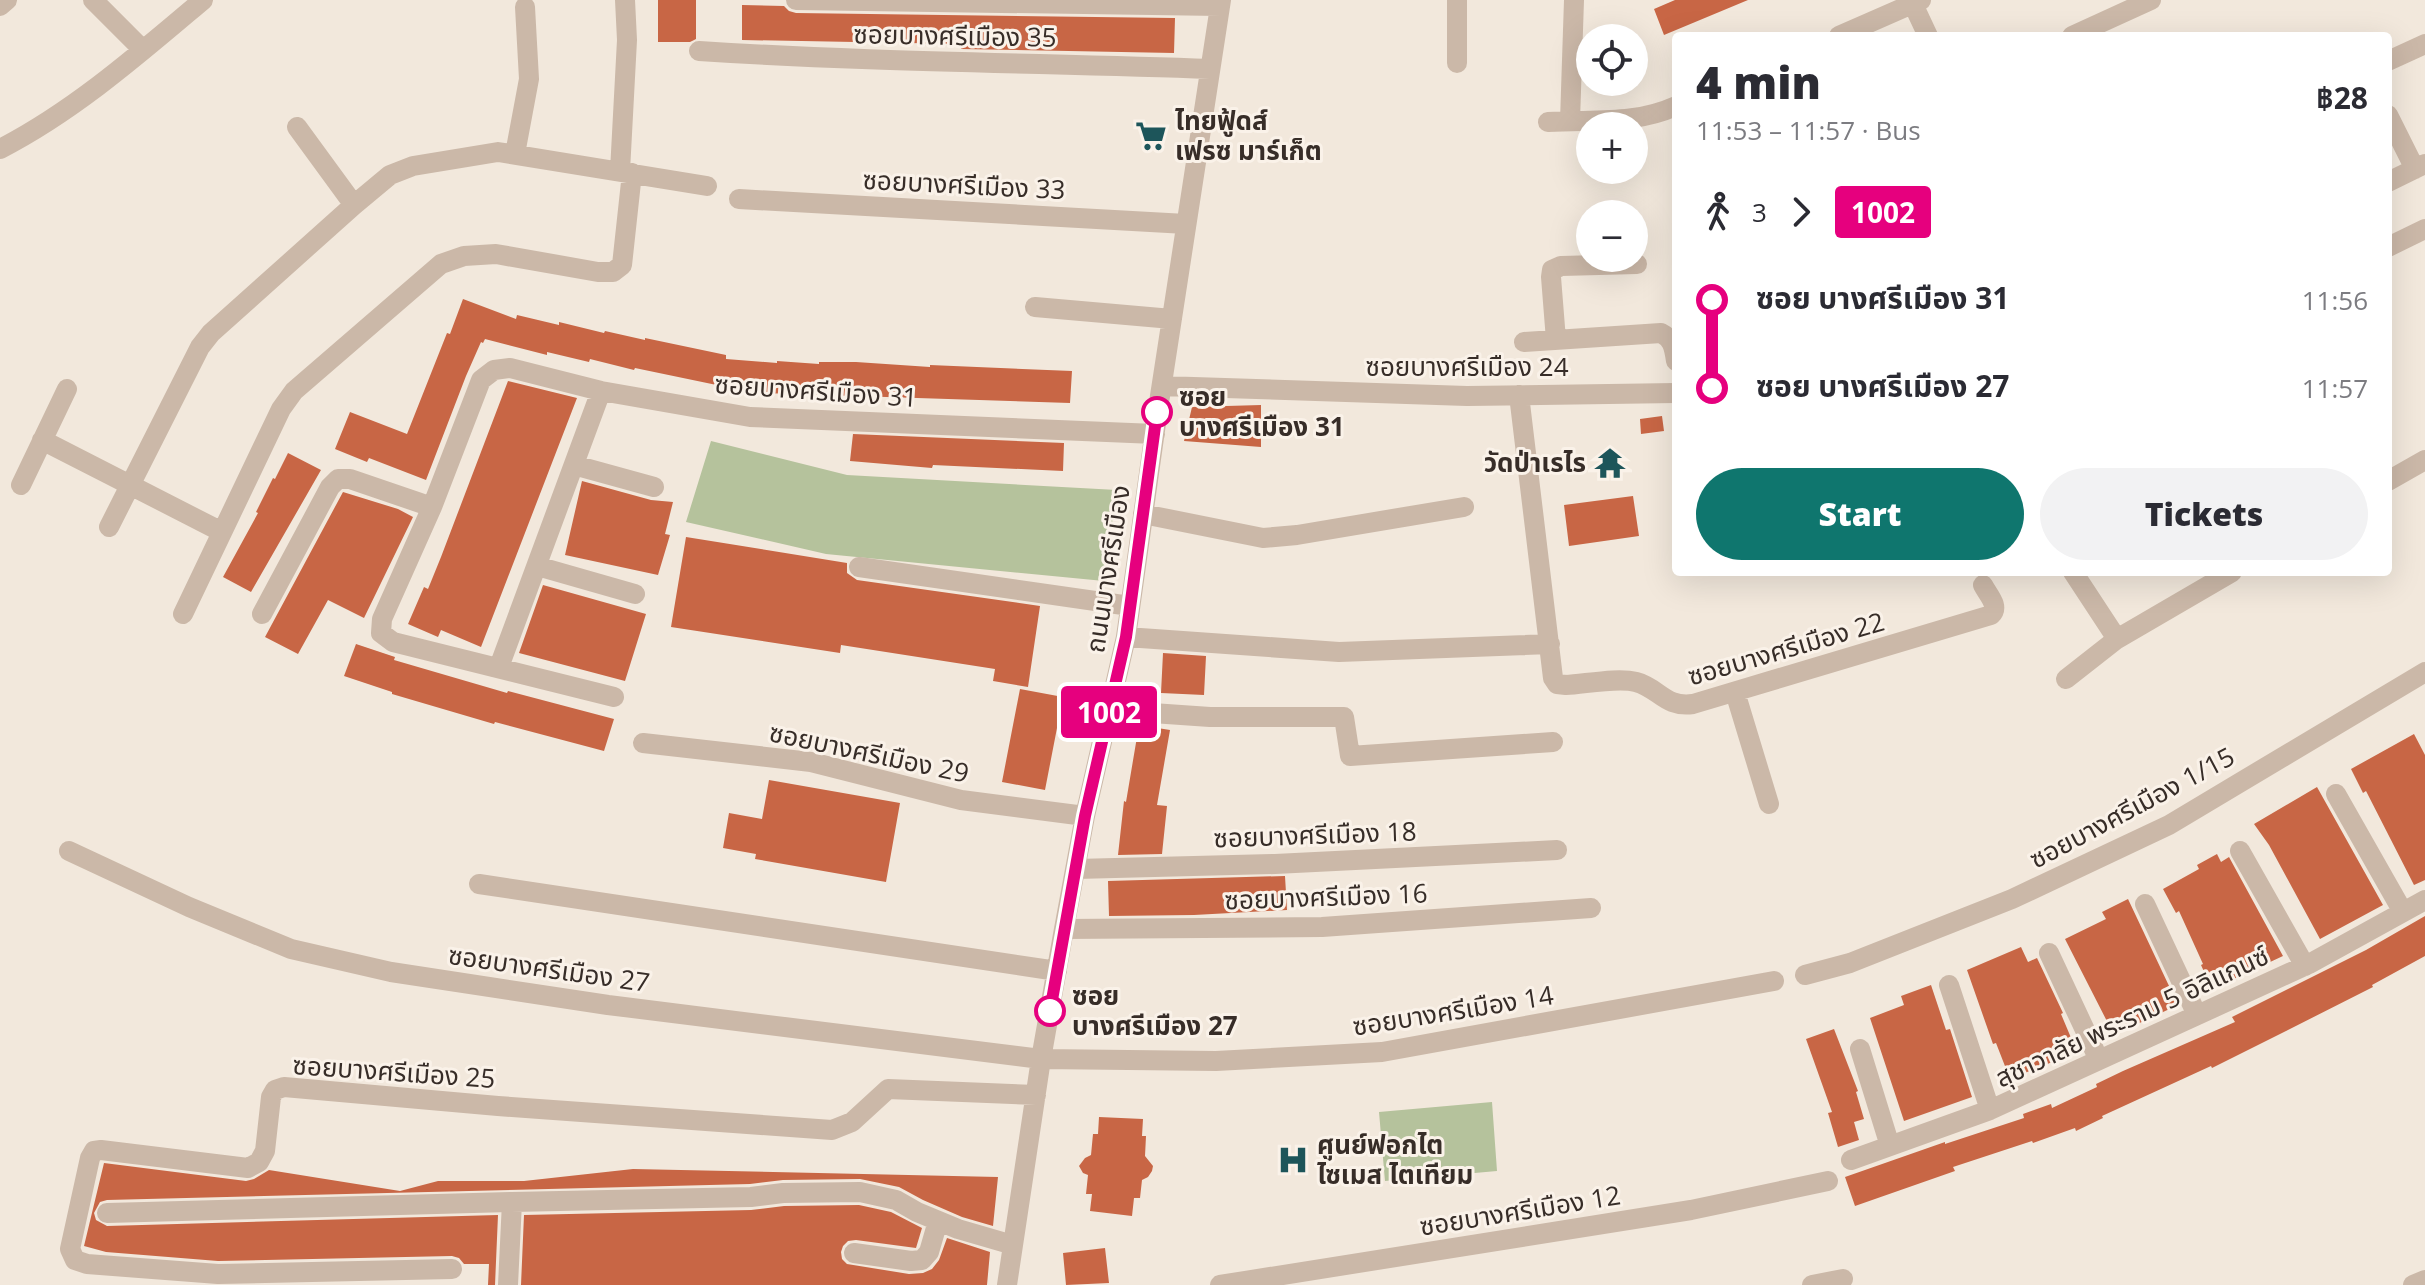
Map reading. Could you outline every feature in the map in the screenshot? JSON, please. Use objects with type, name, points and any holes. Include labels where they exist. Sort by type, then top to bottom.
[{"type":"street","points":[[0,6],[7,0]]},
{"type":"street","points":[[93,0],[143,50]]},
{"type":"street","points":[[0,149],[35,131],[143,50],[203,0]]},
{"type":"street","points":[[183,614],[281,409],[294,391],[441,264],[464,256],[496,254],[598,272],[613,272],[622,265],[626,172],[625,0]]},
{"type":"street","points":[[796,0],[1221,3]]},
{"type":"street","points":[[1457,0],[1457,63]]},
{"type":"street","points":[[1570,121],[1574,0]]},
{"type":"street","points":[[2081,32],[2151,0]]},
{"type":"street","points":[[1848,32],[1917,2],[1927,32]]},
{"type":"street","name":"ถนนบางศรีเมือง","points":[[1007,1285],[1064,929],[1085,816],[1126,637],[1221,3]]},
{"type":"street","points":[[515,154],[529,79],[525,7]]},
{"type":"street","points":[[2392,59],[2425,44]]},
{"type":"street","name":"ซอยบางศรีเมือง 35","points":[[699,51],[834,59],[1210,69]]},
{"type":"street","points":[[1548,122],[1633,120],[1672,108]]},
{"type":"street","points":[[2392,121],[2420,166],[2392,180]]},
{"type":"street","points":[[297,127],[354,205]]},
{"type":"street","points":[[109,527],[206,340],[390,175],[413,166],[498,152],[707,186]]},
{"type":"street","name":"ซอยบางศรีเมือง 33","points":[[739,199],[1186,224]]},
{"type":"street","points":[[2392,245],[2425,229]]},
{"type":"street","points":[[1556,340],[1552,270],[1576,266]]},
{"type":"street","points":[[1035,307],[1172,319]]},
{"type":"street","points":[[1524,342],[1661,333],[1672,342]]},
{"type":"street","name":"ซอยบางศรีเมือง 31","points":[[432,507],[481,380],[494,370],[510,368],[601,391],[750,417],[1155,434]]},
{"type":"street","name":"ซอยบางศรีเมือง 24","points":[[1162,386],[1452,396],[1672,393]]},
{"type":"street","points":[[21,485],[67,389]]},
{"type":"street","points":[[499,667],[601,391]]},
{"type":"street","name":"ซอยบางศรีเมือง 22","points":[[1519,395],[1553,678],[1557,684],[1637,682],[1681,706],[1991,615],[1995,606],[1983,585]]},
{"type":"street","points":[[42,440],[222,532]]},
{"type":"street","points":[[2392,479],[2425,460]]},
{"type":"street","points":[[574,465],[654,487]]},
{"type":"street","points":[[262,614],[330,487],[338,479],[350,479],[432,507],[382,619],[381,633],[393,642],[614,697]]},
{"type":"street","points":[[1143,514],[1263,538],[1464,507]]},
{"type":"street","points":[[537,566],[635,594]]},
{"type":"street","points":[[859,567],[1130,606]]},
{"type":"street","points":[[2076,576],[2117,639]]},
{"type":"street","points":[[2066,679],[2117,639],[2225,576]]},
{"type":"street","points":[[1126,637],[1339,652],[1550,644]]},
{"type":"street","name":"ซอยบางศรีเมือง 1/15","points":[[1805,975],[1850,963],[2012,899],[2169,825],[2425,672]]},
{"type":"street","points":[[1735,692],[1769,804]]},
{"type":"street","points":[[1109,710],[1210,717],[1344,717],[1350,756],[1553,742]]},
{"type":"street","name":"ซอยบางศรีเมือง 29","points":[[643,743],[811,762],[961,800],[1085,816]]},
{"type":"street","points":[[2336,794],[2403,912]]},
{"type":"street","name":"ซอยบางศรีเมือง 18","points":[[1076,869],[1275,864],[1557,850]]},
{"type":"street","name":"ซอยบางศรีเมือง 27","points":[[69,851],[189,907],[291,949],[391,972],[608,1005],[1041,1059]]},
{"type":"street","points":[[2240,851],[2305,966]]},
{"type":"street","points":[[479,884],[1057,971]]},
{"type":"street","name":"สุชาวาลัย พระราม 5 อิลิแกนซ์","points":[[1851,1160],[1990,1110],[2305,966],[2425,900]]},
{"type":"street","points":[[2145,904],[2197,1015]]},
{"type":"street","name":"ซอยบางศรีเมือง 16","points":[[1064,929],[1322,927],[1591,908]]},
{"type":"street","points":[[2049,953],[2099,1060]]},
{"type":"street","name":"ซอยบางศรีเมือง 14","points":[[1041,1059],[1216,1061],[1382,1052],[1774,981]]},
{"type":"street","points":[[1949,985],[1990,1110]]},
{"type":"street","points":[[1860,1049],[1890,1146]]},
{"type":"street","name":"ซอยบางศรีเมือง 25","points":[[452,1269],[218,1274],[87,1264],[75,1260],[70,1249],[94,1151],[248,1168],[259,1162],[265,1151],[271,1097],[275,1090],[284,1087],[832,1130],[852,1122],[888,1089],[1036,1095]]},
{"type":"street","name":"ซอยบางศรีเมือง 12","points":[[1220,1285],[1691,1210],[1828,1181]]},
{"type":"street","points":[[107,1213],[860,1192],[896,1200],[958,1229],[1013,1245]]},
{"type":"street","points":[[508,1285],[512,1202]]},
{"type":"street","points":[[854,1253],[922,1260],[929,1252],[938,1221]]},
{"type":"street","points":[[1812,1285],[1843,1279]]},
{"type":"street","points":[[2413,1285],[2425,1280]]},
{"type":"green space","points":[[711,441],[847,475],[1117,490],[1104,581],[826,554],[686,522]]},
{"type":"green space","points":[[1492,1102],[1497,1171],[1385,1181],[1379,1112]]},
{"type":"building","points":[[658,0],[696,0],[696,39],[690,42],[658,42]]},
{"type":"building","points":[[1675,0],[1748,0],[1664,35],[1654,9]]},
{"type":"building","points":[[742,5],[784,6],[796,13],[1175,18],[1174,53],[961,49],[961,44],[742,40]]},
{"type":"building","points":[[463,299],[516,319],[517,315],[559,325],[559,322],[604,333],[645,338],[726,355],[726,359],[1072,371],[1070,403],[731,392],[731,388],[590,359],[589,362],[547,352],[547,355],[485,339],[466,376],[426,480],[369,458],[367,462],[335,449],[350,412],[407,434]]},
{"type":"building","points":[[508,381],[577,398],[481,647],[441,630],[438,637],[408,624],[424,587],[428,589]]},
{"type":"building","points":[[1261,405],[1261,447],[1184,441],[1192,407]]},
{"type":"building","points":[[1662,416],[1664,431],[1641,434],[1640,419]]},
{"type":"building","points":[[853,434],[1064,443],[1063,471],[933,465],[932,468],[850,461]]},
{"type":"building","points":[[288,453],[321,470],[251,592],[223,577]]},
{"type":"building","points":[[582,481],[651,500],[673,502],[665,534],[670,535],[658,575],[565,555]]},
{"type":"building","points":[[343,492],[398,509],[413,517],[364,618],[328,600],[298,654],[265,637]]},
{"type":"building","points":[[1633,496],[1639,536],[1569,546],[1564,505]]},
{"type":"building","points":[[686,537],[847,563],[847,573],[857,580],[1040,606],[1028,687],[993,681],[995,669],[841,645],[840,653],[671,627]]},
{"type":"building","points":[[543,585],[646,614],[625,681],[519,653]]},
{"type":"building","points":[[356,644],[395,657],[394,660],[507,693],[614,719],[604,751],[494,724],[392,694],[344,676]]},
{"type":"building","points":[[1163,653],[1206,656],[1204,695],[1161,693]]},
{"type":"building","points":[[1020,689],[1063,697],[1045,790],[1002,782]]},
{"type":"building","points":[[1139,725],[1170,730],[1157,805],[1167,806],[1162,854],[1118,855],[1124,801]]},
{"type":"building","points":[[2414,734],[2425,755],[2425,880],[2414,885],[2366,791],[2363,793],[2351,769]]},
{"type":"building","points":[[769,780],[900,803],[886,882],[755,859],[756,854],[723,848],[729,813],[762,819]]},
{"type":"building","points":[[2317,787],[2383,905],[2320,939],[2269,845],[2254,824]]},
{"type":"building","points":[[2217,854],[2221,862],[2229,857],[2283,956],[2212,989],[2179,911],[2176,913],[2163,889],[2199,869],[2197,865]]},
{"type":"building","points":[[1285,876],[1287,910],[1109,916],[1108,881]]},
{"type":"building","points":[[2128,899],[2178,1005],[2114,1035],[2065,939],[2106,919],[2102,912]]},
{"type":"building","points":[[2425,916],[2425,956],[2373,987],[2212,1068],[2102,1116],[2076,1131],[2075,1128],[1953,1167],[1955,1171],[1855,1206],[1845,1177],[2024,1118],[2023,1114],[2051,1104],[2052,1108],[2123,1071],[2235,1022],[2232,1017],[2366,950]]},
{"type":"building","points":[[2021,947],[2028,962],[2037,958],[2077,1052],[2010,1079],[1996,1043],[1993,1044],[1967,970]]},
{"type":"building","points":[[1931,985],[1946,1030],[1950,1029],[1972,1097],[1904,1121],[1870,1018],[1904,1005],[1901,996]]},
{"type":"building","points":[[1834,1029],[1858,1091],[1864,1119],[1854,1122],[1859,1140],[1838,1147],[1828,1113],[1832,1112],[1806,1039]]},
{"type":"building","points":[[1099,1117],[1143,1119],[1145,1156],[1153,1166],[1148,1177],[1142,1180],[1140,1198],[1134,1198],[1132,1216],[1090,1211],[1092,1194],[1086,1194],[1088,1175],[1079,1166],[1091,1155],[1093,1134],[1098,1134]]},
{"type":"building","points":[[104,1163],[246,1181],[269,1170],[400,1191],[438,1181],[524,1181],[633,1169],[998,1177],[993,1226],[962,1217],[899,1187],[860,1179],[107,1200],[100,1202],[94,1213],[96,1220],[107,1226],[498,1215],[495,1285],[488,1285],[489,1264],[464,1264],[452,1256],[218,1261],[106,1252],[84,1246]]},
{"type":"building","points":[[859,1205],[891,1212],[922,1228],[916,1248],[848,1241],[841,1252],[847,1264],[909,1274],[923,1273],[932,1269],[939,1260],[947,1238],[990,1252],[987,1285],[521,1285],[524,1215]]},
{"type":"building","points":[[1105,1248],[1109,1283],[1066,1285],[1063,1253]]},
{"type":"bus line","name":"1002","points":[[1050,1011],[1085,816],[1126,637],[1157,412]]},
{"type":"place","name":"ไทยฟู้ดส์ เฟรซ มาร์เก็ต","points":[[1151,136]]},
{"type":"place","name":"ซอย บางศรีเมือง 31","points":[[1157,412]]},
{"type":"place","name":"วัดป่าเรไร","points":[[1610,463]]},
{"type":"place","name":"ซอย บางศรีเมือง 27","points":[[1050,1011]]},
{"type":"place","name":"ศูนย์ฟอกไต ไซเมส ไตเทียม","points":[[1293,1160]]}]
